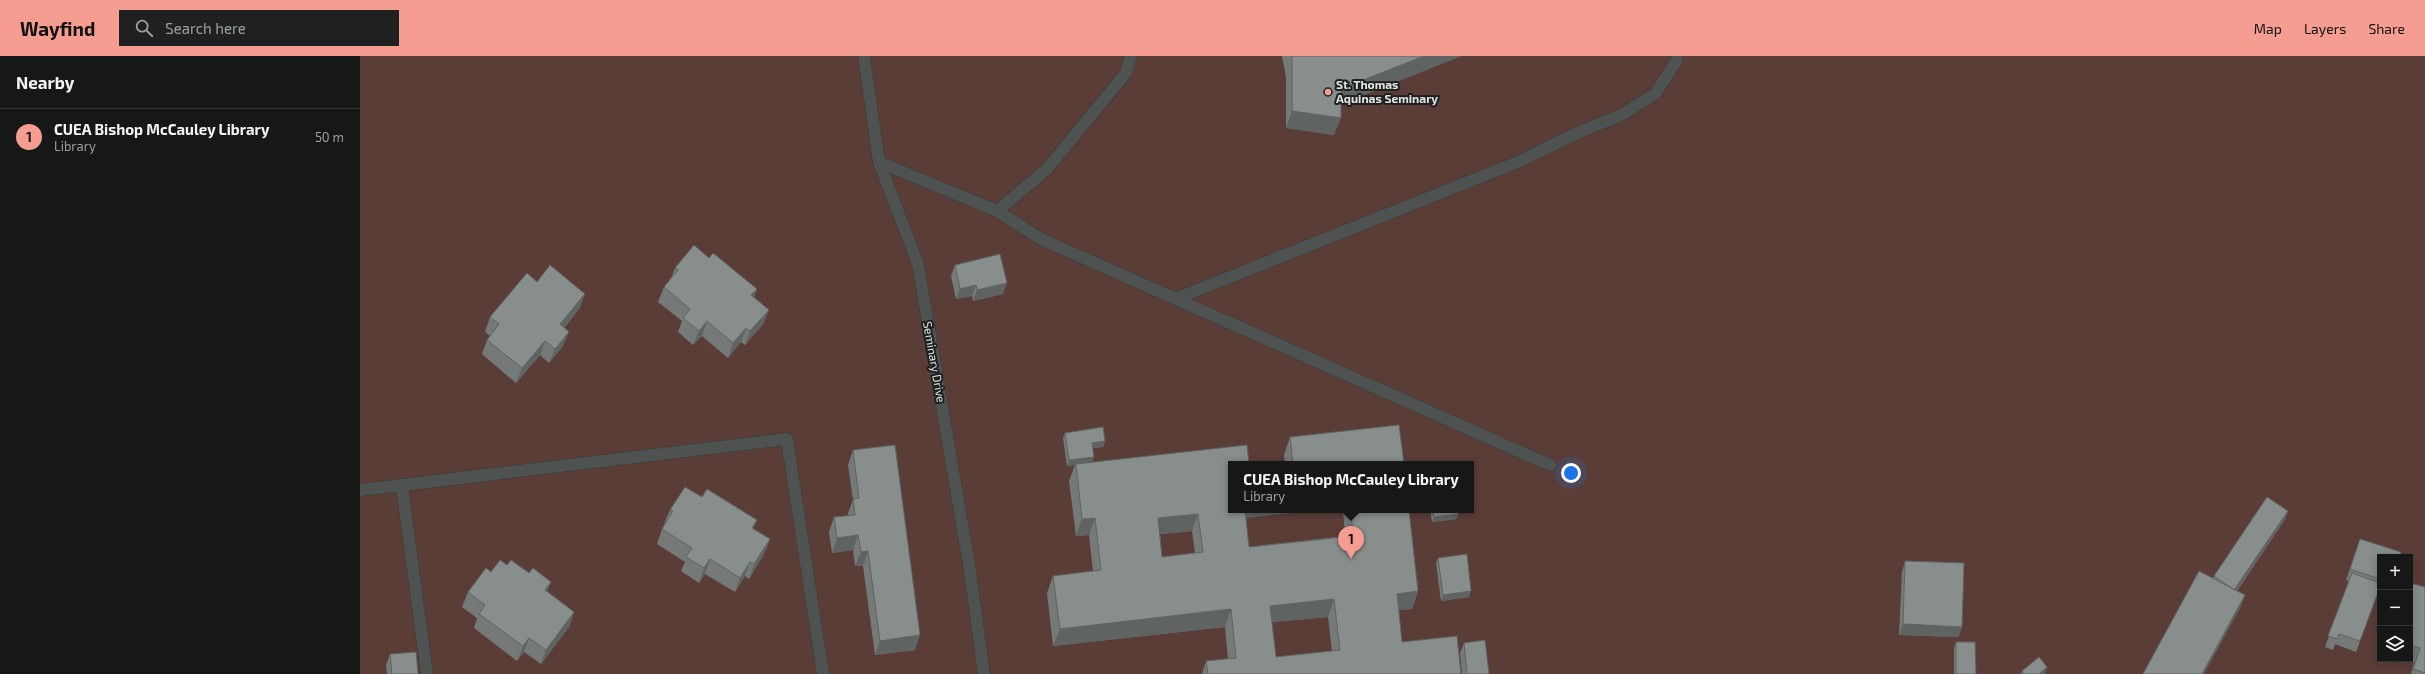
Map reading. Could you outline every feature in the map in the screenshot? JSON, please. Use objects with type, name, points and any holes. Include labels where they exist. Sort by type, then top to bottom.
[{"type":"street","name":"Seminary Drive","points":[[864,56],[879,162],[918,264],[970,571],[984,674]]},
{"type":"street","points":[[997,212],[1047,169],[1126,73],[1131,56]]},
{"type":"street","points":[[1175,300],[1510,165],[1575,134],[1621,115],[1655,94],[1677,60]]},
{"type":"street","points":[[879,162],[997,212],[1041,239],[1175,300],[1550,465]]},
{"type":"street","points":[[360,490],[787,439],[824,674]]},
{"type":"street","points":[[402,486],[427,674]]},
{"type":"shaded area","points":[[360,56],[2425,56],[2425,674],[360,674]]},
{"type":"building","name":"St. Thomas Aquinas Seminary","points":[[1291,56],[1424,56],[1341,89],[1341,118],[1292,111]]},
{"type":"building","points":[[694,245],[709,258],[713,253],[757,289],[751,295],[769,310],[750,331],[746,328],[733,343],[707,321],[699,331],[683,318],[690,309],[664,287],[678,270],[675,268]]},
{"type":"building","points":[[1000,254],[1007,283],[977,290],[976,285],[960,289],[955,265]]},
{"type":"building","points":[[550,265],[585,294],[560,324],[569,332],[555,349],[545,341],[522,368],[487,340],[499,324],[490,317],[527,273],[537,282]]},
{"type":"building","points":[[1399,425],[1404,461],[1293,461],[1290,437]]},
{"type":"building","points":[[1103,427],[1105,441],[1092,443],[1094,457],[1069,460],[1065,433]]},
{"type":"building","points":[[895,445],[920,635],[880,641],[868,551],[861,552],[858,535],[837,538],[834,517],[855,515],[853,499],[859,498],[853,450]]},
{"type":"building","points":[[1247,445],[1249,461],[1228,461],[1228,513],[1245,513],[1249,547],[1353,536],[1351,513],[1409,513],[1418,591],[1397,594],[1402,642],[1457,636],[1461,674],[1208,674],[1206,661],[1236,658],[1231,609],[1060,629],[1053,576],[1101,570],[1095,518],[1082,519],[1076,464]],"holes":[[[1198,514],[1203,552],[1162,557],[1158,518]],[[1334,599],[1340,650],[1276,657],[1270,606]]]},
{"type":"building","points":[[685,487],[702,497],[707,489],[757,520],[752,528],[770,539],[754,564],[750,562],[740,578],[710,559],[704,568],[686,557],[692,548],[662,529],[673,511],[670,510]]},
{"type":"building","points":[[2267,497],[2288,511],[2234,590],[2214,576]]},
{"type":"building","points":[[1433,513],[1458,513],[1458,514],[1434,517]]},
{"type":"building","points":[[2360,539],[2401,552],[2400,554],[2377,554],[2377,578],[2350,569]]},
{"type":"building","points":[[1467,554],[1471,591],[1443,595],[1438,558]]},
{"type":"building","points":[[500,560],[507,565],[511,560],[529,573],[533,568],[551,582],[545,590],[574,612],[546,650],[529,638],[523,646],[479,614],[485,605],[468,592],[486,568],[491,572]]},
{"type":"building","points":[[1905,561],[1964,563],[1962,627],[1903,624]]},
{"type":"building","points":[[2199,571],[2245,595],[2202,674],[2143,674]]},
{"type":"building","points":[[2352,573],[2377,582],[2377,595],[2360,641],[2339,634],[2337,639],[2328,636]]},
{"type":"building","points":[[2413,584],[2425,587],[2425,673],[2413,669],[2420,648],[2413,646]]},
{"type":"building","points":[[1485,640],[1489,674],[1467,674],[1464,643]]},
{"type":"building","points":[[1956,642],[1975,642],[1976,674],[1956,674]]},
{"type":"building","points":[[416,652],[418,674],[392,674],[390,654]]},
{"type":"building","points":[[2039,657],[2047,667],[2039,674],[2025,674],[2022,671]]},
{"type":"place","name":"St. Thomas Aquinas Seminary","points":[[1328,92]]},
{"type":"place","name":"CUEA Bishop McCauley Library","points":[[1351,559]]}]
